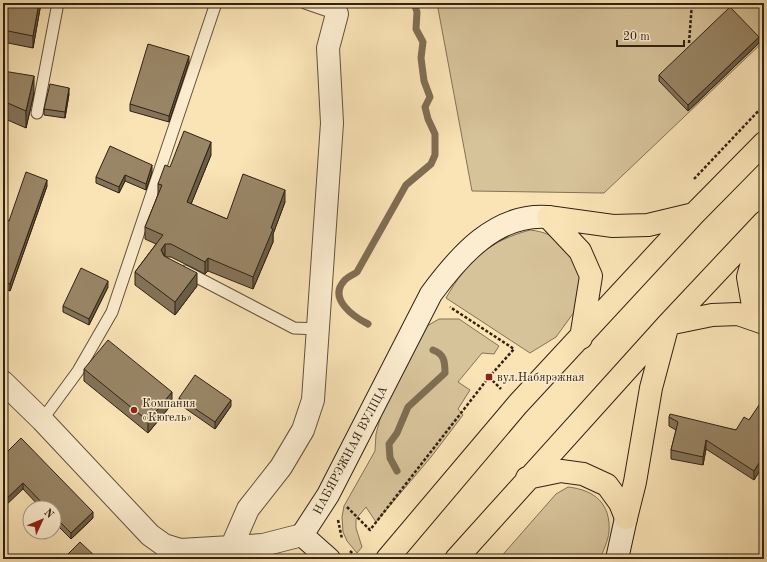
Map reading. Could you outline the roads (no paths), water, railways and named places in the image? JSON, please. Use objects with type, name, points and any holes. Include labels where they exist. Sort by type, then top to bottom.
[{"type":"highway","points":[[390,555],[518,404],[581,338],[694,214],[764,143]]},
{"type":"highway","points":[[548,217],[613,226],[641,226],[694,214]]},
{"type":"highway","points":[[548,217],[580,251],[591,276],[581,338]]},
{"type":"highway","points":[[668,324],[712,315],[738,314],[764,323],[752,300],[748,277],[764,222]]},
{"type":"highway","points":[[456,559],[527,478],[764,222]]},
{"type":"highway","points":[[626,518],[635,482],[651,388],[668,324]]},
{"type":"highway","points":[[527,478],[561,471],[583,474],[607,485],[620,503],[626,518]]},
{"type":"street","points":[[230,554],[248,509],[281,467],[303,430],[313,400],[332,123],[328,48],[337,14]]},
{"type":"street","name":"НАБЯРЭЖНАЯ ВУЛІЦА","points":[[302,535],[328,495],[431,294],[450,268],[482,238],[498,227],[534,216],[548,217]]},
{"type":"street","points":[[3,382],[42,420],[150,535],[164,545],[180,550],[230,554],[302,535],[329,559]]},
{"type":"street","points":[[617,559],[626,518]]},
{"type":"lane","points":[[37,114],[58,3]]},
{"type":"lane","points":[[42,420],[78,372],[112,312],[216,3]]},
{"type":"lane","points":[[305,3],[337,14]]},
{"type":"lane","points":[[175,267],[294,328],[318,329]]},
{"type":"waterway","points":[[368,324],[356,317],[345,307],[339,294],[340,288],[348,277],[357,272],[406,185],[431,164],[435,155],[435,134],[428,119],[425,107],[430,97],[424,81],[421,58],[423,42],[416,29],[417,12],[414,3]]},
{"type":"waterway","points":[[397,471],[390,458],[389,444],[397,433],[408,407],[445,373],[445,365],[442,356],[433,350]]},
{"type":"place","name":"вул.Набярэжная","points":[[489,377]]},
{"type":"place","name":"Компания «Кюгель»","points":[[134,410]]}]
